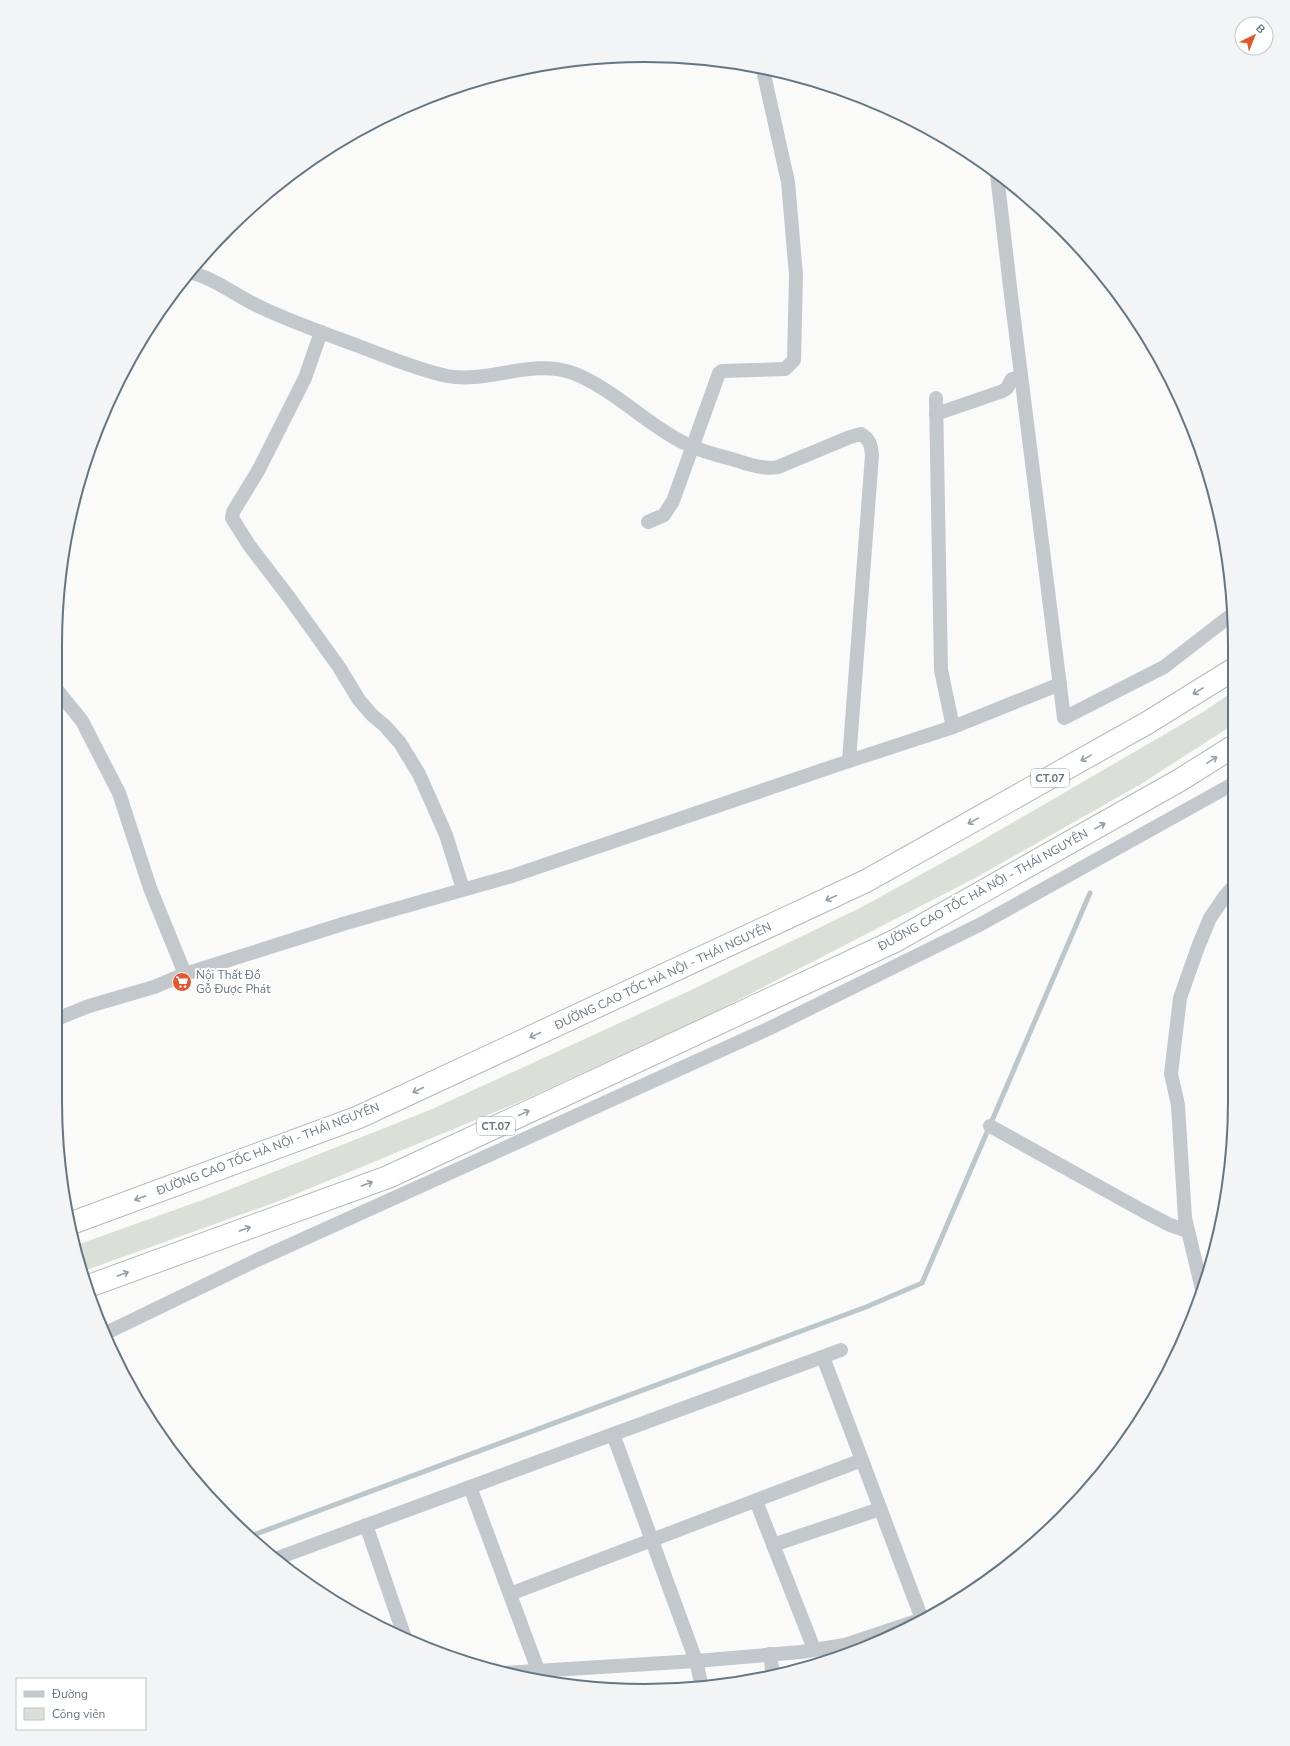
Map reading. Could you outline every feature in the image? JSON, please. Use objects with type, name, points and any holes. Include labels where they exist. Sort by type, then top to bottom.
[{"type":"highway","name":"ĐƯỜNG CAO TỐC HÀ NỘI - THÁI NGUYÊN","points":[[75,1222],[359,1118],[866,881],[1147,723],[1228,673]]},
{"type":"highway","name":"ĐƯỜNG CAO TỐC HÀ NỘI - THÁI NGUYÊN","points":[[92,1285],[388,1177],[895,941],[1180,780],[1228,750]]},
{"type":"street","points":[[648,522],[664,514],[670,507],[694,447],[719,373],[722,371],[785,370],[794,360],[796,275],[788,182],[764,74]]},
{"type":"street","points":[[998,180],[1064,718],[1164,667],[1227,618]]},
{"type":"street","points":[[195,275],[215,283],[258,306],[321,332],[405,364],[446,375],[463,378],[536,368],[553,368],[571,373],[596,383],[676,439],[694,447],[740,462],[771,468],[778,467],[850,437],[861,434],[868,438],[871,445],[872,455],[849,761]]},
{"type":"street","points":[[321,332],[305,378],[258,471],[233,512],[232,518],[249,545],[339,667],[359,700],[372,715],[385,726],[404,750],[419,774],[446,835],[463,889]]},
{"type":"street","points":[[936,414],[1003,391],[1012,379],[1021,377]]},
{"type":"street","points":[[936,398],[941,670],[953,727]]},
{"type":"street","points":[[62,1017],[90,1006],[154,987],[184,974],[346,923],[512,876],[953,727],[1060,684]]},
{"type":"street","points":[[62,696],[82,721],[118,793],[150,888],[184,974]]},
{"type":"street","points":[[109,1331],[257,1260],[770,1028],[981,924],[1228,787]]},
{"type":"street","points":[[1200,1279],[1185,1218],[1178,1105],[1171,1074],[1180,998],[1210,918],[1228,893]]},
{"type":"street","points":[[990,1126],[1154,1216],[1188,1231]]},
{"type":"street","points":[[281,1557],[841,1350]]},
{"type":"street","points":[[823,1357],[880,1510],[924,1613]]},
{"type":"street","points":[[613,1434],[696,1661],[701,1681]]},
{"type":"street","points":[[510,1594],[862,1460]]},
{"type":"street","points":[[470,1487],[538,1670]]},
{"type":"street","points":[[756,1500],[814,1649]]},
{"type":"street","points":[[773,1545],[880,1510]]},
{"type":"street","points":[[366,1526],[403,1631]]},
{"type":"street","points":[[524,1671],[696,1661],[814,1649],[845,1644],[893,1629]]},
{"type":"street","points":[[770,1654],[772,1670]]},
{"type":"green space","points":[[1228,695],[1228,728],[1141,784],[977,877],[711,1014],[524,1100],[279,1201],[87,1270],[80,1244],[208,1198],[430,1110],[687,992],[860,908],[969,848],[1203,712]]},
{"type":"waterway","points":[[256,1534],[866,1307],[922,1283],[1090,893]]},
{"type":"place","name":"Nội Thất Đồ Gỗ Được Phát","points":[[182,982]]}]
